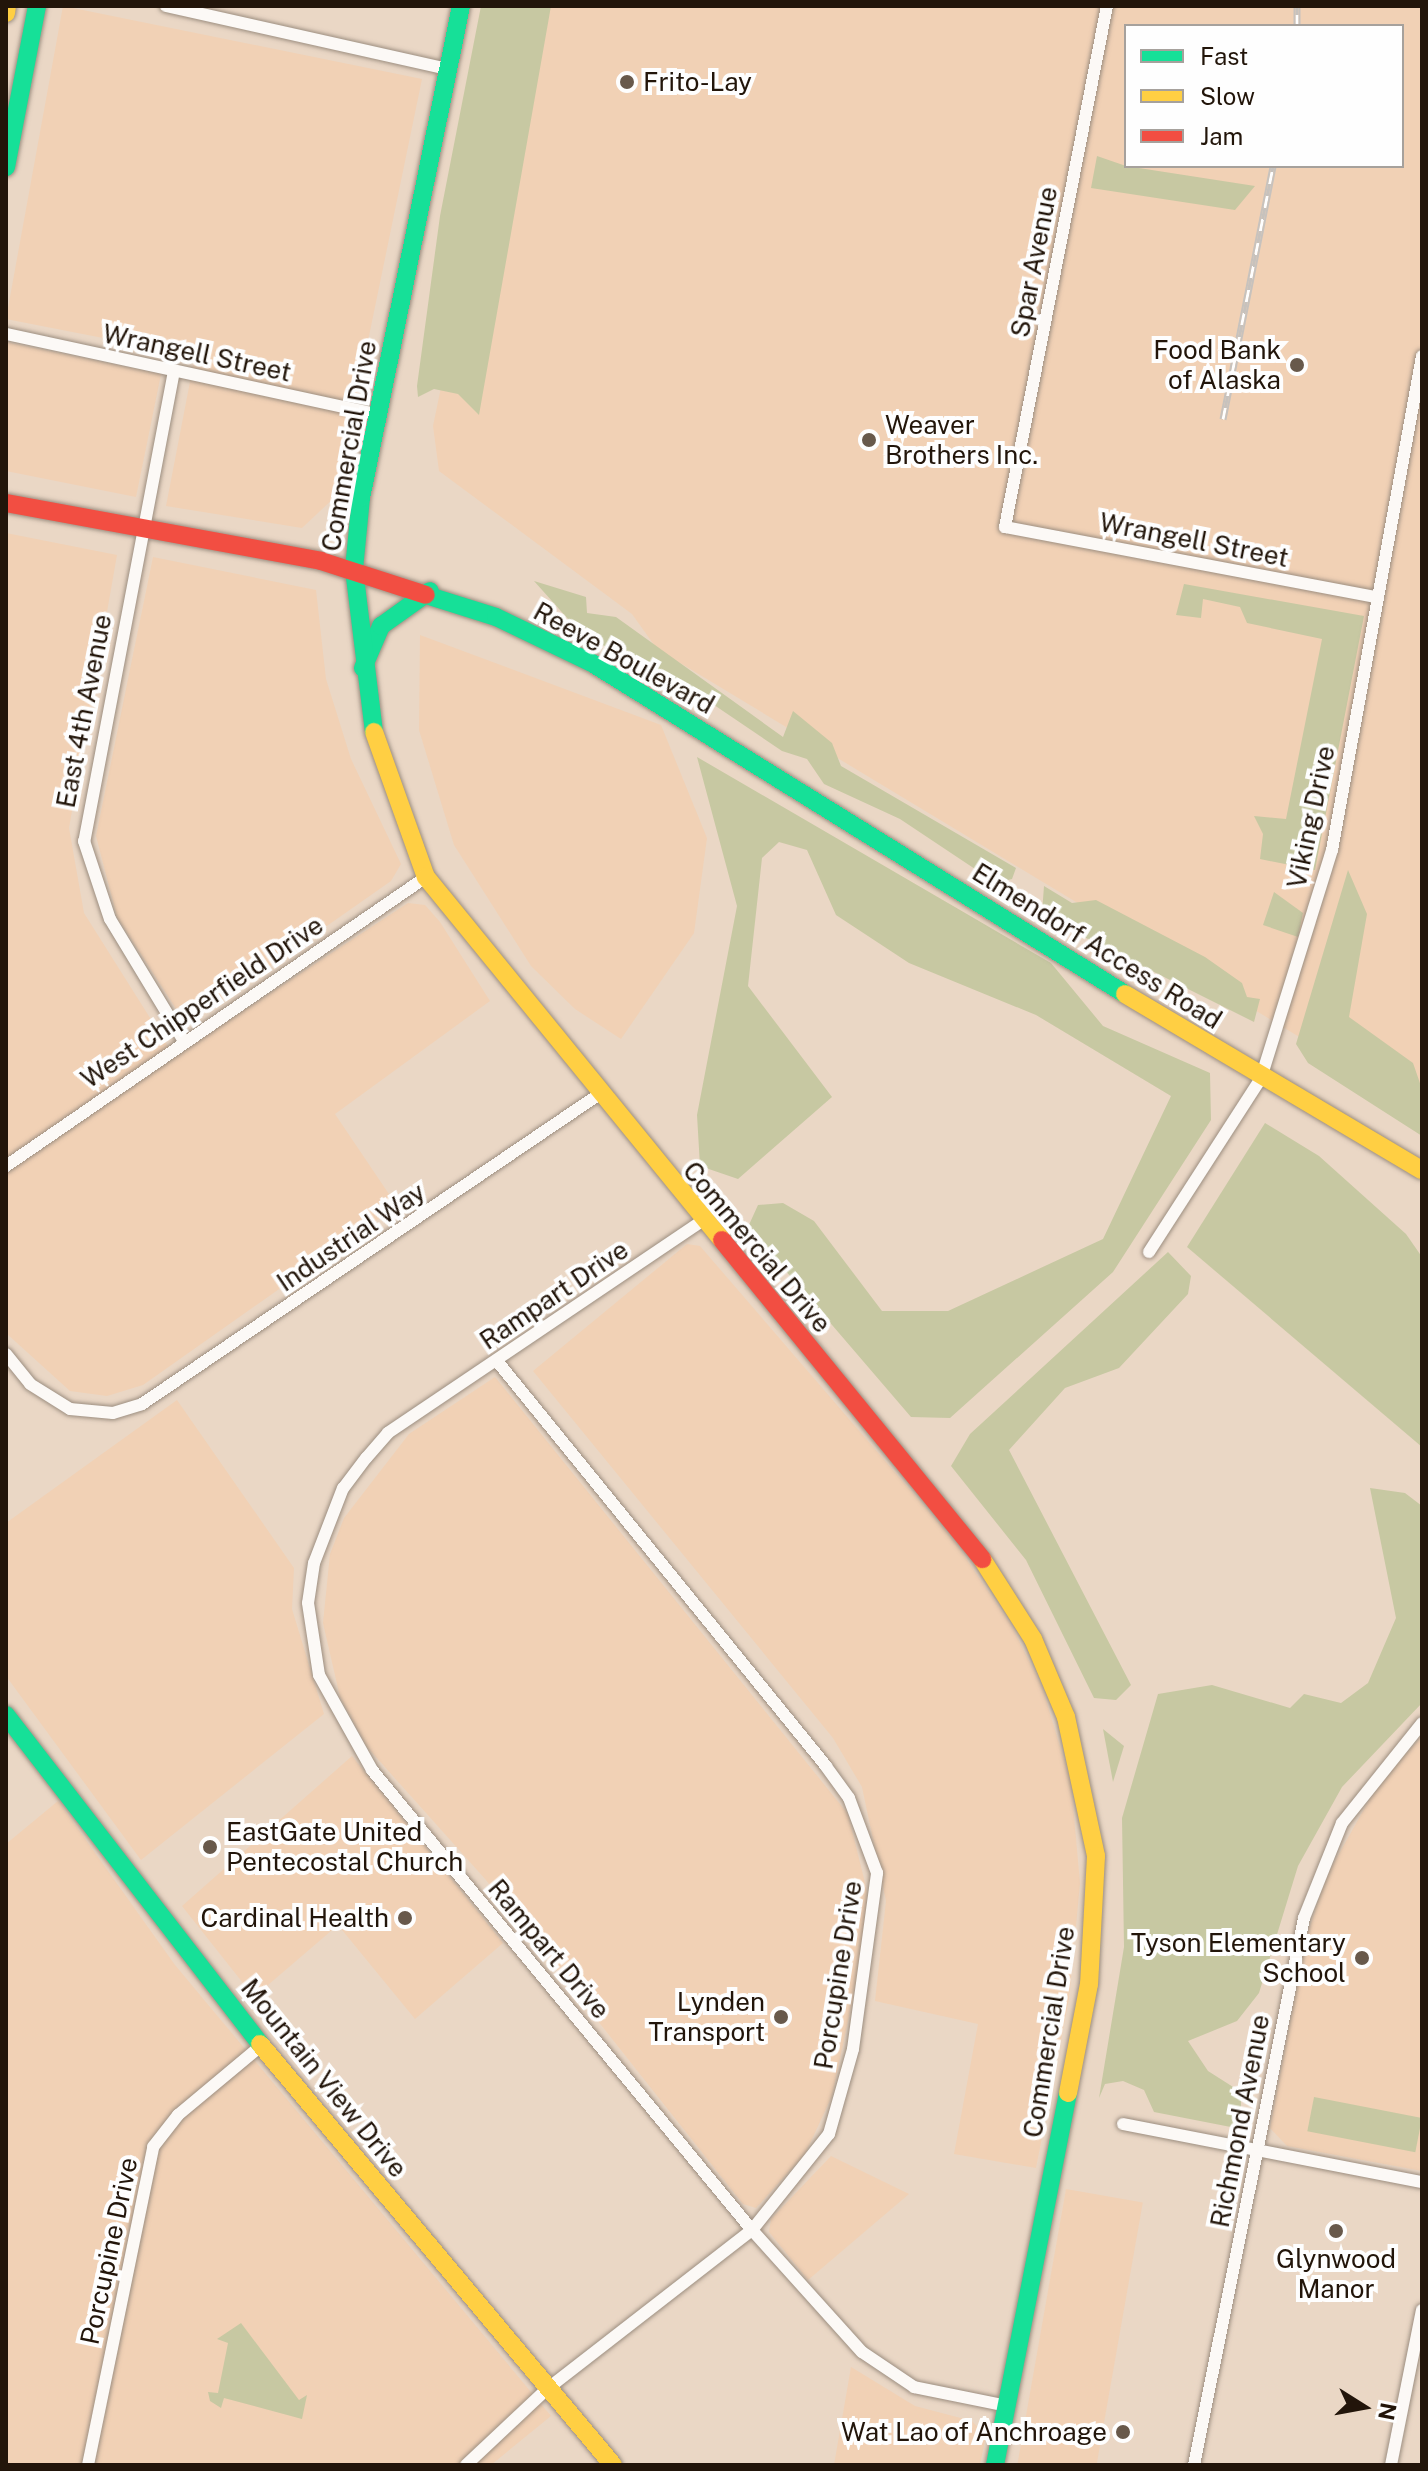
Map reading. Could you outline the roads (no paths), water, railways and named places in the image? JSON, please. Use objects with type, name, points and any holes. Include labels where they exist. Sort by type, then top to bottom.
[{"type":"main road","points":[[6,13],[7,6]]},
{"type":"main road","points":[[6,167],[37,6]]},
{"type":"main road","name":"Commercial Drive","points":[[461,6],[377,414],[354,569],[362,670],[383,770],[426,877],[598,1095],[990,1568],[1033,1639],[1066,1717],[1096,1856],[1090,1970],[995,2465]]},
{"type":"main road","name":"Reeve Boulevard","points":[[6,503],[354,569],[430,591],[592,663],[829,809]]},
{"type":"main road","points":[[362,670],[381,626],[430,591]]},
{"type":"main road","name":"Elmendorf Access Road","points":[[829,809],[1261,1078],[1342,1121],[1422,1170]]},
{"type":"main road","name":"Mountain View Drive","points":[[6,1715],[262,2045],[613,2465]]},
{"type":"street","points":[[166,6],[449,69]]},
{"type":"street","points":[[240,21],[243,6]]},
{"type":"street","name":"Spar Avenue","points":[[1005,527],[1107,6]]},
{"type":"street","name":"Wrangell Street","points":[[7,334],[377,414]]},
{"type":"street","name":"Viking Drive","points":[[1149,1252],[1261,1078],[1332,850],[1375,597],[1422,356]]},
{"type":"street","name":"East 4th Avenue","points":[[174,371],[84,841],[110,919],[182,1038]]},
{"type":"street","name":"Wrangell Street","points":[[1005,527],[1375,597]]},
{"type":"street","name":"West Chipperfield Drive","points":[[6,1166],[182,1038],[426,877]]},
{"type":"street","name":"Industrial Way","points":[[6,1354],[54,1402],[80,1412],[127,1410],[598,1095]]},
{"type":"street","name":"Rampart Drive","points":[[702,1221],[388,1433],[343,1488],[314,1563],[308,1603],[319,1675],[372,1770],[752,2230],[888,2373],[914,2387],[1007,2406]]},
{"type":"street","name":"Porcupine Drive","points":[[466,2465],[547,2389],[752,2230],[829,2134],[870,1947],[877,1873],[865,1832],[826,1766],[497,1361]]},
{"type":"street","name":"Richmond Avenue","points":[[1194,2465],[1256,2151],[1320,1870],[1375,1775],[1422,1723]]},
{"type":"street","name":"Porcupine Drive","points":[[88,2465],[153,2147],[178,2115],[262,2045]]},
{"type":"street","points":[[1123,2124],[1422,2182]]},
{"type":"street","points":[[1391,2465],[1422,2310]]},
{"type":"railway","points":[[1297,6],[1297,24]]},
{"type":"railway","points":[[1223,419],[1273,168]]},
{"type":"place","name":"Frito-Lay","points":[[627,82]]},
{"type":"place","name":"Food Bank of Alaska","points":[[1297,365]]},
{"type":"place","name":"Weaver Brothers Inc.","points":[[869,440]]},
{"type":"place","name":"EastGate United Pentecostal Church","points":[[210,1847]]},
{"type":"place","name":"Cardinal Health","points":[[405,1918]]},
{"type":"place","name":"Tyson Elementary School","points":[[1362,1958]]},
{"type":"place","name":"Lynden Transport","points":[[781,2017]]},
{"type":"place","name":"Glynwood Manor","points":[[1336,2231]]},
{"type":"place","name":"Wat Lao of Anchroage","points":[[1123,2432]]}]
